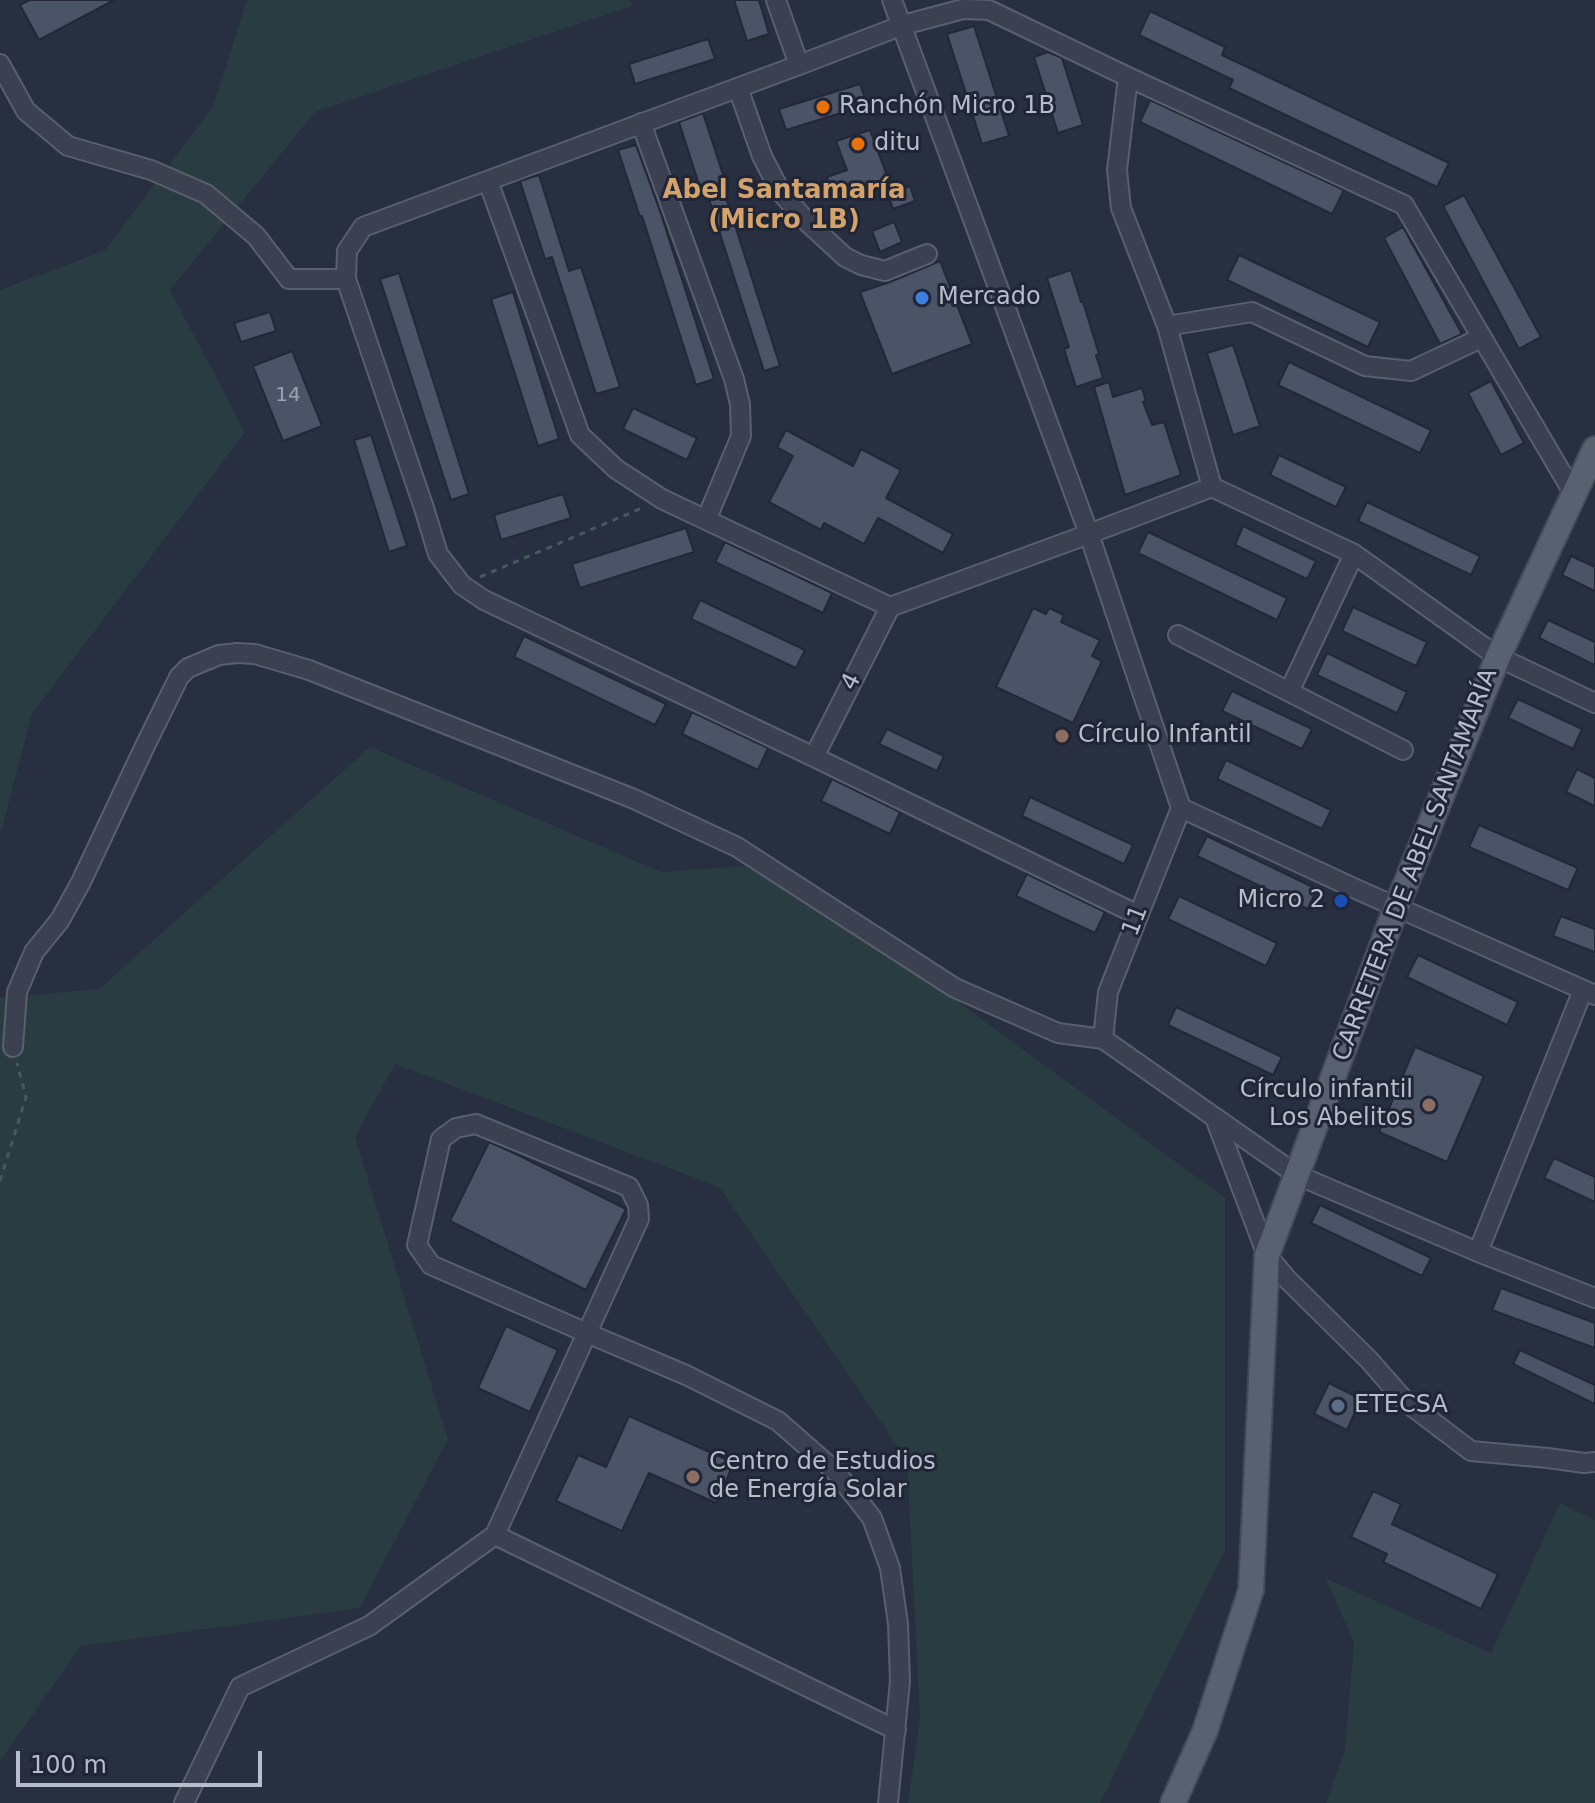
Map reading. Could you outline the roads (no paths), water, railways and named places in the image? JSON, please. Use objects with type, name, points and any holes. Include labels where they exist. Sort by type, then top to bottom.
[{"type":"main road","name":"CARRETERA DE ABEL SANTAMARÍA","points":[[1173,1803],[1205,1731],[1251,1590],[1267,1255],[1396,908],[1498,657],[1595,449]]},
{"type":"street","points":[[776,0],[799,65]]},
{"type":"street","points":[[892,0],[1089,534],[1181,808],[1589,993],[1478,1252]]},
{"type":"street","points":[[1138,915],[484,600],[462,585],[438,554],[346,279],[347,251],[363,227],[903,25],[963,9],[989,10],[1404,205],[1574,494]]},
{"type":"street","points":[[0,64],[26,111],[68,146],[151,170],[206,194],[256,236],[289,279],[346,279]]},
{"type":"street","points":[[1128,77],[1117,170],[1121,208],[1167,326],[1212,487]]},
{"type":"street","points":[[738,88],[762,156],[780,191],[806,221],[845,257],[885,271],[927,254]]},
{"type":"street","points":[[641,123],[734,379],[740,404],[741,436],[707,518]]},
{"type":"street","points":[[488,181],[580,435],[616,469],[662,499],[890,607],[1212,487],[1354,554],[1498,657],[1595,703]]},
{"type":"street","points":[[1167,326],[1252,312],[1365,366],[1411,371],[1481,338]]},
{"type":"street","points":[[1289,692],[1354,554]]},
{"type":"street","name":"4","points":[[814,757],[890,607]]},
{"type":"street","points":[[1178,635],[1403,750]]},
{"type":"street","points":[[13,1047],[17,992],[34,952],[60,920],[81,882],[179,677],[188,668],[219,655],[255,654],[309,670],[634,799],[737,847],[955,988],[1058,1033],[1103,1039],[1297,1175],[1595,1298]]},
{"type":"street","name":"11","points":[[1103,1039],[1108,992],[1181,808]]},
{"type":"street","points":[[1215,1118],[1267,1255],[1405,1401],[1471,1451],[1595,1462]]},
{"type":"street","points":[[184,1803],[240,1687],[369,1626],[495,1535],[587,1333],[639,1219],[638,1205],[629,1187],[476,1124],[456,1128],[441,1139],[417,1245],[431,1265],[587,1333],[686,1375],[778,1421],[835,1471],[872,1518],[890,1568],[899,1638],[900,1681],[888,1803]]},
{"type":"street","points":[[495,1535],[896,1730]]},
{"type":"place","name":"Ranchón Micro 1B","points":[[823,107]]},
{"type":"place","name":"ditu","points":[[858,144]]},
{"type":"place","name":"Mercado","points":[[922,298]]},
{"type":"place","name":"Círculo Infantil","points":[[1062,736]]},
{"type":"place","name":"Micro 2","points":[[1341,901]]},
{"type":"place","name":"Círculo infantil Los Abelitos","points":[[1429,1105]]},
{"type":"place","name":"ETECSA","points":[[1338,1406]]},
{"type":"place","name":"Centro de Estudios de Energía Solar","points":[[693,1477]]},
{"type":"district","name":"Abel Santamaría (Micro 1B)","points":[[784,206]]}]
